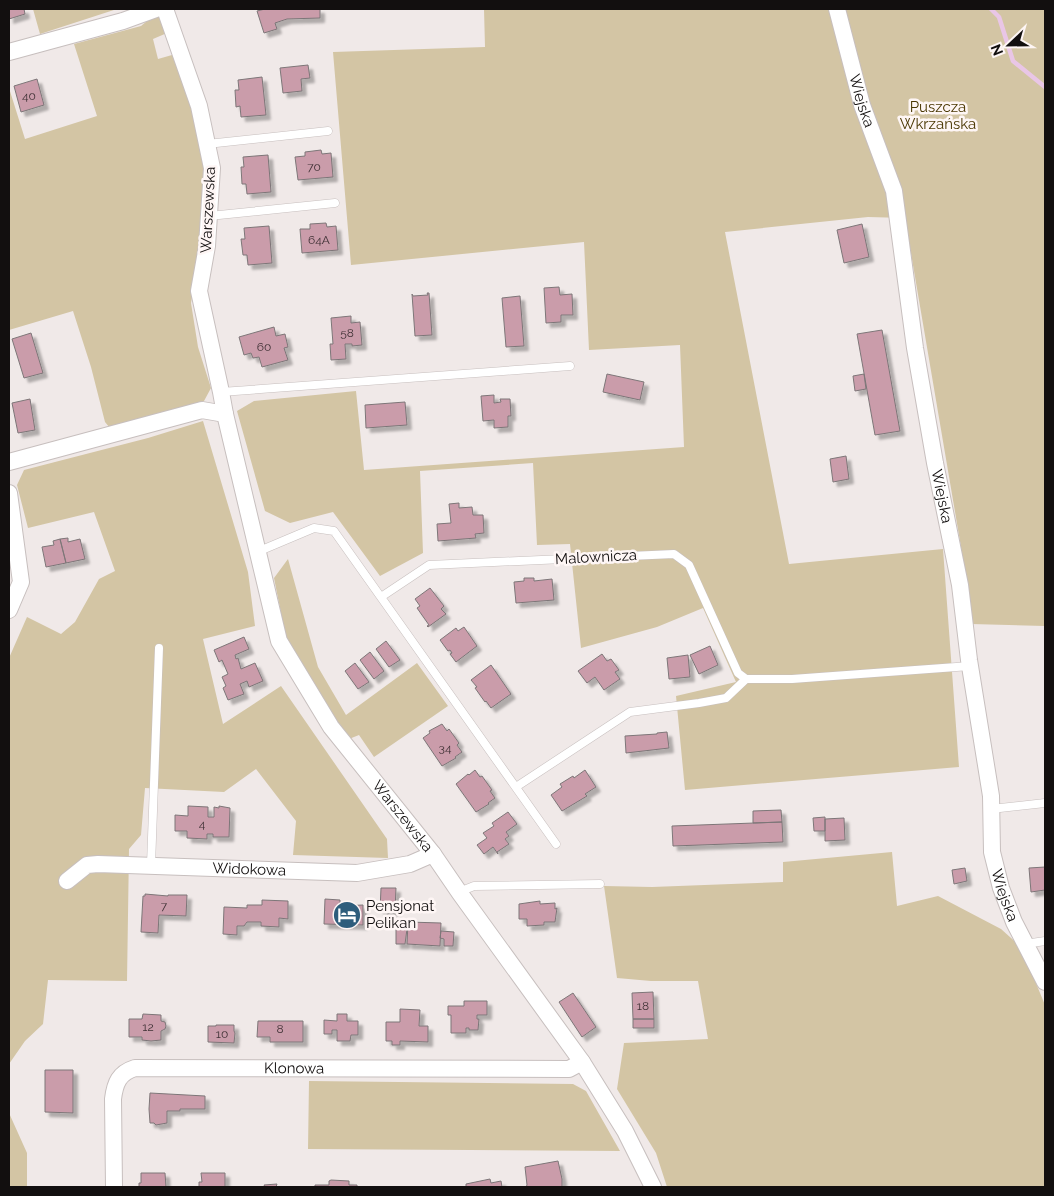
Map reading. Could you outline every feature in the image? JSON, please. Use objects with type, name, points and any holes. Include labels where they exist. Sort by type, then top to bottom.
[{"type":"street","points":[[9,52],[123,21],[156,9]]},
{"type":"street","name":"Warszewska","points":[[164,9],[199,106],[212,168],[207,246],[199,291],[225,414],[279,641],[331,727],[433,854],[582,1062],[625,1131],[653,1187]]},
{"type":"street","name":"Wiejska","points":[[837,9],[862,105],[894,191],[915,348],[935,463],[960,585],[991,809],[992,852],[1001,888],[1014,922],[1045,982]]},
{"type":"street","points":[[9,462],[202,410],[225,414]]},
{"type":"street","points":[[9,493],[21,582],[9,610]]},
{"type":"street","name":"Widokowa","points":[[67,881],[87,865],[151,865],[357,873],[410,864],[433,854]]},
{"type":"street","name":"Klonowa","points":[[114,1187],[112,1099],[119,1076],[127,1070],[136,1068],[569,1069],[582,1062]]},
{"type":"lane","points":[[207,144],[328,131]]},
{"type":"lane","points":[[209,216],[335,203]]},
{"type":"lane","points":[[221,392],[570,366]]},
{"type":"lane","points":[[258,552],[314,528],[334,531],[556,844]]},
{"type":"lane","name":"Malownicza","points":[[381,597],[429,565],[674,554],[689,565],[738,673],[746,679]]},
{"type":"lane","points":[[151,865],[159,648]]},
{"type":"lane","points":[[516,787],[630,712],[699,704],[726,698],[746,679],[792,679],[970,666]]},
{"type":"lane","points":[[991,809],[1045,803]]},
{"type":"lane","points":[[459,892],[474,886],[600,884]]},
{"type":"lane","points":[[1025,944],[1045,941]]},
{"type":"green space","points":[[33,9],[117,9],[40,34]]},
{"type":"green space","name":"Puszcza Wkrzańska","points":[[484,9],[1045,9],[1045,626],[971,624],[961,547],[905,218],[868,217],[725,232],[789,564],[943,549],[959,767],[685,790],[676,696],[736,682],[703,608],[657,627],[581,648],[570,544],[537,545],[533,463],[420,471],[423,553],[380,576],[333,512],[290,523],[265,511],[237,411],[254,401],[356,391],[364,470],[684,447],[680,345],[589,350],[584,242],[351,265],[333,52],[485,47]]},
{"type":"green space","points":[[158,12],[167,33],[153,39],[158,59],[173,56],[199,129],[205,172],[198,261],[191,303],[198,347],[211,388],[204,401],[110,428],[105,422],[91,367],[73,311],[9,330],[9,88],[25,139],[97,116],[74,44],[141,26]]},
{"type":"green space","points":[[203,421],[248,572],[255,626],[203,639],[223,724],[281,686],[387,839],[388,858],[293,855],[296,821],[256,769],[224,792],[145,788],[141,835],[129,849],[127,981],[48,980],[43,1024],[25,1041],[9,1064],[9,658],[27,617],[61,634],[75,622],[99,579],[115,571],[94,512],[28,528],[17,485],[24,470],[148,438]]},
{"type":"green space","points":[[288,559],[318,667],[346,715],[417,663],[448,706],[374,757],[359,735],[349,739],[322,702],[286,638],[274,578]]},
{"type":"green space","points":[[892,852],[897,906],[938,896],[1001,929],[1021,947],[1045,1005],[1045,1187],[667,1187],[656,1153],[617,1089],[624,1043],[708,1039],[698,981],[651,981],[617,978],[604,886],[652,887],[783,882],[783,862]]},
{"type":"green space","points":[[309,1081],[573,1084],[586,1091],[620,1151],[308,1149]]},
{"type":"green space","points":[[9,1113],[27,1153],[27,1187],[9,1187]]},
{"type":"building","points":[[9,9],[24,9],[25,14],[9,19]]},
{"type":"building","points":[[265,9],[320,9],[320,18],[287,19],[275,23],[277,29],[264,33],[257,11]]},
{"type":"building","points":[[308,65],[310,78],[301,79],[302,91],[283,93],[280,68]]},
{"type":"building","points":[[262,77],[266,115],[241,117],[240,106],[236,107],[235,90],[239,90],[238,80]]},
{"type":"building","points":[[37,79],[44,105],[21,112],[14,86]]},
{"type":"building","points":[[321,150],[322,154],[331,153],[333,177],[298,180],[295,157],[305,156],[305,152]]},
{"type":"building","points":[[268,155],[271,192],[247,194],[246,184],[242,184],[241,167],[244,167],[243,157]]},
{"type":"building","points":[[326,223],[327,227],[336,226],[338,250],[302,253],[300,229],[310,229],[310,224]]},
{"type":"building","points":[[862,224],[869,257],[844,263],[837,230]]},
{"type":"building","points":[[269,226],[272,263],[248,265],[247,255],[243,255],[241,239],[245,239],[244,228]]},
{"type":"building","points":[[559,287],[560,295],[572,294],[573,315],[561,315],[561,322],[546,323],[544,288]]},
{"type":"building","points":[[427,293],[429,293],[432,335],[415,336],[412,294],[413,296],[428,295]]},
{"type":"building","points":[[520,296],[524,346],[506,347],[502,298]]},
{"type":"building","points":[[351,316],[351,323],[360,322],[362,345],[352,346],[352,344],[345,344],[346,359],[331,360],[330,344],[333,344],[331,318]]},
{"type":"building","points":[[274,327],[276,336],[285,334],[288,347],[284,348],[288,360],[262,367],[259,357],[253,358],[251,353],[244,355],[239,337]]},
{"type":"building","points":[[882,330],[900,431],[875,435],[857,334]]},
{"type":"building","points":[[31,333],[43,373],[24,378],[12,339]]},
{"type":"building","points":[[607,374],[644,382],[640,400],[603,392]]},
{"type":"building","points":[[864,374],[866,389],[855,391],[853,376]]},
{"type":"building","points":[[494,395],[494,403],[501,402],[500,399],[510,399],[511,416],[508,416],[508,427],[494,428],[494,420],[483,421],[481,396]]},
{"type":"building","points":[[30,399],[35,430],[18,433],[12,403]]},
{"type":"building","points":[[405,402],[407,425],[366,428],[365,405]]},
{"type":"building","points":[[846,456],[849,479],[833,482],[830,459]]},
{"type":"building","points":[[459,503],[459,508],[472,507],[473,515],[483,515],[484,533],[475,534],[476,538],[438,541],[437,524],[451,523],[449,504]]},
{"type":"building","points":[[68,538],[68,542],[80,539],[85,559],[66,563],[60,539]]},
{"type":"building","points":[[60,539],[66,563],[46,567],[42,547],[54,545],[53,541]]},
{"type":"building","points":[[524,578],[534,578],[534,581],[552,579],[554,600],[516,603],[514,582],[524,581]]},
{"type":"building","points":[[430,588],[444,606],[441,609],[446,614],[428,627],[429,625],[417,608],[420,606],[415,599]]},
{"type":"building","points":[[464,627],[477,646],[456,662],[450,654],[452,653],[450,650],[448,651],[440,640],[456,628],[458,631]]},
{"type":"building","points":[[244,637],[249,649],[235,655],[236,659],[238,658],[241,669],[255,663],[263,681],[249,687],[247,681],[240,684],[244,694],[228,700],[223,688],[226,686],[222,677],[228,674],[222,660],[219,662],[214,650]]},
{"type":"building","points":[[386,641],[400,660],[389,667],[376,649]]},
{"type":"building","points":[[710,646],[718,665],[699,674],[690,655]]},
{"type":"building","points":[[370,652],[384,671],[374,679],[360,660]]},
{"type":"building","points":[[602,654],[607,661],[611,659],[619,670],[615,672],[620,679],[604,690],[595,677],[587,683],[578,671]]},
{"type":"building","points":[[688,655],[690,677],[669,679],[667,658]]},
{"type":"building","points":[[355,663],[369,682],[358,689],[345,671]]},
{"type":"building","points":[[491,665],[511,694],[491,708],[471,680]]},
{"type":"building","points":[[442,724],[447,731],[449,729],[459,743],[457,745],[462,752],[442,766],[423,738],[430,733],[429,731]]},
{"type":"building","points":[[667,732],[669,748],[626,753],[625,736]]},
{"type":"building","points":[[475,770],[492,790],[490,791],[495,798],[476,812],[456,784]]},
{"type":"building","points":[[585,770],[596,787],[585,794],[587,796],[562,811],[551,795],[562,787],[560,784],[573,776],[574,778]]},
{"type":"building","points":[[188,806],[208,807],[208,817],[214,817],[214,807],[230,808],[229,837],[213,837],[213,834],[207,834],[207,839],[187,838],[187,831],[175,831],[175,815],[188,816]]},
{"type":"building","points":[[781,810],[782,822],[753,823],[753,811]]},
{"type":"building","points":[[508,812],[517,824],[506,832],[509,836],[505,839],[509,844],[497,852],[498,854],[493,847],[484,854],[477,845],[487,838],[483,833],[494,826],[492,823]]},
{"type":"building","points":[[825,817],[825,831],[814,831],[813,818]]},
{"type":"building","points":[[844,818],[845,840],[825,841],[825,819]]},
{"type":"building","points":[[782,822],[783,842],[673,846],[672,826]]},
{"type":"building","points":[[1045,867],[1045,890],[1031,892],[1029,868]]},
{"type":"building","points":[[965,868],[967,881],[954,884],[952,870]]},
{"type":"building","points":[[381,888],[396,888],[395,911],[380,911]]},
{"type":"building","points":[[145,894],[187,895],[186,916],[159,915],[158,933],[141,932],[143,896]]},
{"type":"building","points":[[325,899],[340,900],[340,906],[363,905],[363,925],[324,924]]},
{"type":"building","points":[[262,900],[288,901],[288,919],[279,918],[279,927],[261,926],[261,922],[247,922],[244,926],[237,926],[237,935],[223,934],[224,907],[247,908],[247,905],[262,905]]},
{"type":"building","points":[[540,901],[540,904],[555,903],[555,909],[557,908],[555,922],[544,922],[544,925],[527,926],[527,919],[519,919],[519,904]]},
{"type":"building","points":[[408,922],[441,923],[440,946],[407,944]]},
{"type":"building","points":[[396,929],[407,929],[405,944],[396,944]]},
{"type":"building","points":[[441,931],[454,932],[453,946],[444,946],[444,939],[440,938]]},
{"type":"building","points":[[653,992],[654,1019],[633,1019],[632,993]]},
{"type":"building","points":[[573,993],[596,1027],[582,1037],[559,1002]]},
{"type":"building","points":[[464,1001],[487,1001],[487,1015],[477,1015],[477,1019],[479,1019],[478,1030],[466,1028],[466,1033],[451,1033],[451,1015],[448,1015],[448,1006],[464,1006]]},
{"type":"building","points":[[400,1009],[420,1010],[419,1026],[428,1026],[428,1042],[400,1041],[400,1045],[392,1045],[392,1041],[386,1041],[386,1022],[400,1022]]},
{"type":"building","points":[[143,1014],[161,1015],[161,1021],[165,1022],[166,1026],[161,1031],[161,1040],[151,1041],[142,1040],[142,1037],[129,1037],[129,1019],[142,1019]]},
{"type":"building","points":[[337,1014],[347,1014],[347,1021],[358,1021],[358,1035],[351,1035],[350,1041],[337,1041],[337,1030],[332,1030],[332,1034],[324,1034],[324,1020],[337,1021]]},
{"type":"building","points":[[633,1019],[654,1019],[654,1028],[633,1028]]},
{"type":"building","points":[[258,1021],[303,1021],[303,1042],[270,1042],[270,1037],[257,1037]]},
{"type":"building","points":[[234,1025],[234,1043],[208,1042],[208,1026]]},
{"type":"building","points":[[45,1070],[73,1070],[73,1113],[45,1112]]},
{"type":"building","points":[[150,1093],[205,1096],[205,1109],[167,1111],[167,1123],[156,1125],[150,1123]]},
{"type":"building","points":[[558,1161],[562,1187],[526,1187],[525,1167]]},
{"type":"building","points":[[141,1173],[165,1173],[166,1187],[139,1187]]},
{"type":"building","points":[[201,1173],[225,1173],[225,1187],[199,1187],[199,1182],[202,1182]]},
{"type":"building","points":[[490,1179],[491,1183],[501,1181],[502,1187],[466,1187],[466,1184]]},
{"type":"building","points":[[331,1180],[349,1181],[349,1185],[357,1185],[357,1187],[315,1187],[315,1185],[329,1185]]},
{"type":"building","points":[[277,1184],[276,1187],[265,1187],[264,1185]]},
{"type":"waterway","points":[[991,9],[999,17],[1013,61],[1045,87]]},
{"type":"place","name":"Pensjonat Pelikan","points":[[347,915]]}]
